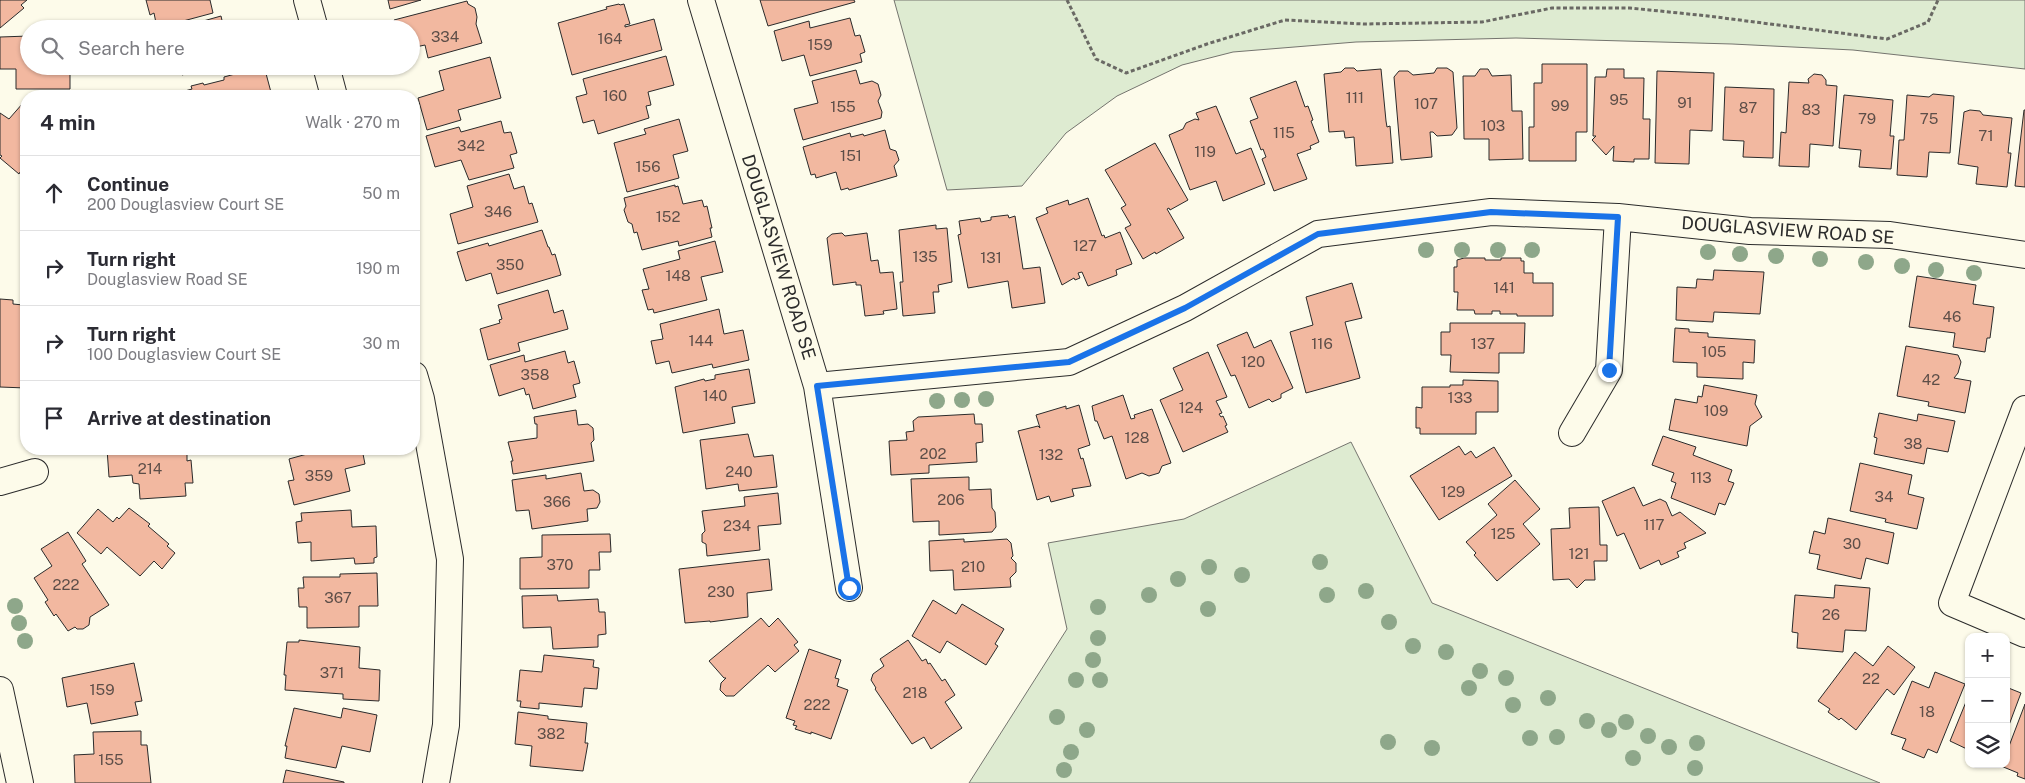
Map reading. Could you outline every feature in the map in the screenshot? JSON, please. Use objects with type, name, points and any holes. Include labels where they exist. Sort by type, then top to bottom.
[{"type":"street","points":[[307,0],[313,20]]},
{"type":"street","name":"DOUGLASVIEW ROAD SE","points":[[701,0],[817,386],[1069,362],[1185,308],[1318,234],[1491,212],[1618,217],[1750,231],[1890,235],[2025,255]]},
{"type":"street","points":[[328,75],[332,90]]},
{"type":"street","points":[[1572,433],[1609,370],[1618,217]]},
{"type":"street","points":[[817,386],[849,588]]},
{"type":"street","points":[[420,396],[450,559],[446,725],[436,783]]},
{"type":"street","points":[[2025,409],[1952,603],[2025,634]]},
{"type":"street","points":[[0,482],[35,472]]},
{"type":"street","points":[[0,690],[20,783]]},
{"type":"path","points":[[1067,0],[1096,59],[1126,73],[1207,44],[1285,20],[1363,24],[1482,22],[1552,8],[1630,8],[1888,39],[1928,22],[1938,0]]},
{"type":"green space","points":[[894,0],[2025,0],[2025,69],[1853,50],[1732,44],[1516,38],[1356,42],[1233,52],[1182,65],[1117,96],[1066,133],[1022,186],[947,190]]},
{"type":"green space","points":[[1351,442],[1432,603],[1880,783],[969,783],[1067,629],[1048,543],[1184,519]]},
{"type":"building","points":[[0,0],[27,0],[21,5],[24,8],[0,28]]},
{"type":"building","points":[[146,0],[210,0],[213,13],[187,20],[155,20],[154,13],[150,15]]},
{"type":"building","points":[[388,0],[421,0],[390,9]]},
{"type":"building","points":[[760,0],[854,0],[855,2],[768,26]]},
{"type":"building","points":[[467,1],[468,4],[475,8],[476,24],[482,43],[428,58],[425,45],[420,46],[420,20],[394,20]]},
{"type":"building","points":[[624,4],[630,24],[625,25],[625,27],[654,19],[662,50],[572,75],[558,23]]},
{"type":"building","points":[[221,16],[222,20],[207,20]]},
{"type":"building","points":[[850,18],[855,36],[860,35],[865,52],[860,54],[862,62],[810,76],[804,55],[782,61],[774,31],[809,21],[810,28]]},
{"type":"building","points":[[20,36],[20,75],[70,75],[70,89],[16,89],[16,69],[0,69],[0,37]]},
{"type":"building","points":[[666,56],[674,85],[648,92],[651,105],[646,106],[649,118],[598,134],[594,120],[583,123],[576,97],[587,94],[583,79]]},
{"type":"building","points":[[490,57],[501,98],[458,110],[461,120],[427,130],[420,105],[420,97],[444,90],[439,71]]},
{"type":"building","points":[[1542,64],[1587,64],[1587,132],[1576,132],[1576,161],[1529,161],[1529,127],[1534,127],[1534,83],[1542,83]]},
{"type":"building","points":[[1345,68],[1354,68],[1357,71],[1381,69],[1386,121],[1387,127],[1390,126],[1393,163],[1356,166],[1354,137],[1345,138],[1344,131],[1329,132],[1324,74],[1341,72]]},
{"type":"building","points":[[1437,68],[1447,68],[1453,72],[1457,128],[1452,135],[1437,136],[1430,132],[1432,157],[1401,160],[1394,77],[1399,71],[1408,71],[1413,75],[1434,73]]},
{"type":"building","points":[[1480,69],[1488,69],[1492,76],[1511,75],[1512,111],[1522,111],[1523,159],[1489,160],[1489,139],[1464,139],[1463,76],[1475,76]]},
{"type":"building","points":[[1607,69],[1624,69],[1624,78],[1644,78],[1643,119],[1650,119],[1649,159],[1634,159],[1634,162],[1613,161],[1614,146],[1606,155],[1592,140],[1596,136],[1593,136],[1595,77],[1606,77]]},
{"type":"building","points":[[856,70],[860,84],[872,81],[878,84],[881,95],[878,101],[882,112],[881,118],[803,140],[794,109],[818,103],[812,81]]},
{"type":"building","points":[[1657,71],[1714,73],[1712,131],[1690,130],[1689,164],[1655,163]]},
{"type":"building","points":[[1814,74],[1822,75],[1826,80],[1826,85],[1837,86],[1833,146],[1810,144],[1809,167],[1779,166],[1781,132],[1786,133],[1789,82],[1809,83],[1808,79]]},
{"type":"building","points":[[231,75],[266,75],[270,90],[188,90],[192,89],[191,86],[224,80],[224,77]]},
{"type":"building","points":[[1296,81],[1305,107],[1308,106],[1313,120],[1311,121],[1319,142],[1310,146],[1311,149],[1297,154],[1307,179],[1274,191],[1262,159],[1266,157],[1263,149],[1261,150],[1250,121],[1258,118],[1250,98]]},
{"type":"building","points":[[1725,87],[1774,89],[1773,158],[1743,157],[1744,141],[1723,140]]},
{"type":"building","points":[[1933,94],[1954,96],[1950,153],[1929,152],[1927,177],[1897,175],[1899,140],[1904,140],[1907,95],[1929,97]]},
{"type":"building","points":[[1844,95],[1893,100],[1890,136],[1894,136],[1891,169],[1859,167],[1861,150],[1839,148]]},
{"type":"building","points":[[20,106],[19,174],[0,158],[2,156],[0,155],[0,113],[9,119]]},
{"type":"building","points":[[1216,106],[1236,154],[1251,148],[1265,184],[1223,201],[1216,181],[1190,190],[1169,135],[1183,129],[1186,123],[1195,119],[1199,120],[1196,113]]},
{"type":"building","points":[[1970,110],[1980,111],[1983,115],[2012,118],[2008,153],[2011,153],[2007,187],[1976,184],[1978,167],[1958,164],[1964,112]]},
{"type":"building","points":[[2025,110],[2025,187],[2015,186]]},
{"type":"building","points":[[679,119],[688,151],[673,155],[679,178],[627,192],[614,143],[646,134],[644,129]]},
{"type":"building","points":[[501,121],[504,133],[511,132],[517,153],[510,155],[514,168],[469,180],[461,160],[435,167],[426,136],[459,127],[461,132]]},
{"type":"building","points":[[885,130],[890,149],[896,151],[899,160],[894,166],[897,176],[849,190],[848,188],[841,190],[836,172],[816,178],[815,174],[811,175],[803,147],[850,133],[851,137],[863,134],[864,136]]},
{"type":"building","points":[[1155,143],[1188,200],[1170,210],[1169,208],[1167,209],[1184,238],[1143,259],[1125,228],[1131,225],[1121,208],[1126,205],[1105,170]]},
{"type":"building","points":[[509,174],[514,189],[524,186],[529,204],[532,203],[538,222],[458,244],[450,214],[473,207],[467,186]]},
{"type":"building","points":[[675,185],[675,187],[678,186],[683,204],[702,200],[704,207],[707,206],[712,237],[679,246],[678,241],[642,250],[637,232],[634,233],[632,224],[628,222],[624,210],[626,206],[624,198]]},
{"type":"building","points":[[1088,198],[1102,236],[1104,235],[1105,238],[1120,232],[1132,264],[1116,270],[1117,275],[1088,286],[1082,272],[1078,273],[1080,278],[1075,280],[1074,278],[1062,285],[1036,218],[1048,213],[1046,208],[1068,200],[1069,205]]},
{"type":"building","points":[[1008,215],[1009,218],[1015,216],[1023,269],[1040,267],[1045,303],[1012,308],[1008,281],[968,288],[958,235],[961,234],[959,221],[980,218],[981,222],[991,220],[991,217]]},
{"type":"building","points":[[936,225],[936,229],[947,228],[952,282],[938,285],[939,292],[933,292],[935,313],[903,316],[900,282],[903,282],[899,230]]},
{"type":"building","points":[[542,230],[552,255],[555,254],[561,275],[497,294],[491,273],[466,281],[457,252],[488,243],[489,246]]},
{"type":"building","points":[[842,233],[845,236],[867,233],[871,261],[878,260],[880,273],[893,272],[897,309],[883,311],[884,314],[865,316],[861,285],[856,285],[856,282],[833,285],[827,238],[832,234]]},
{"type":"building","points":[[715,241],[723,272],[701,277],[707,300],[654,313],[653,309],[648,310],[642,290],[649,289],[643,269],[680,259],[678,251]]},
{"type":"building","points":[[1464,258],[1501,260],[1501,258],[1521,258],[1521,261],[1524,261],[1524,273],[1533,273],[1533,283],[1553,283],[1553,316],[1517,316],[1517,314],[1500,314],[1500,311],[1492,311],[1492,314],[1475,314],[1474,310],[1457,310],[1458,292],[1454,292],[1454,267],[1457,267],[1457,260]]},
{"type":"building","points":[[1714,270],[1764,272],[1760,314],[1714,312],[1713,322],[1676,320],[1677,287],[1696,288],[1697,279],[1713,280]]},
{"type":"building","points":[[1917,276],[1976,285],[1973,304],[1994,307],[1990,338],[1987,338],[1985,352],[1953,347],[1955,333],[1909,327]]},
{"type":"building","points":[[1352,283],[1362,318],[1345,322],[1360,378],[1306,393],[1290,332],[1313,325],[1306,297]]},
{"type":"building","points":[[548,290],[554,313],[563,310],[568,329],[518,343],[520,351],[488,360],[480,329],[500,323],[499,320],[502,319],[498,305]]},
{"type":"building","points":[[0,299],[13,300],[13,304],[20,305],[20,388],[0,387]]},
{"type":"building","points":[[719,309],[724,334],[743,330],[749,360],[713,368],[712,364],[672,373],[669,361],[656,364],[651,341],[663,339],[660,324]]},
{"type":"building","points":[[1450,323],[1525,323],[1524,353],[1499,353],[1499,373],[1450,372],[1451,355],[1441,355],[1441,332],[1450,332]]},
{"type":"building","points":[[1675,328],[1689,329],[1689,332],[1708,333],[1708,337],[1755,340],[1754,363],[1743,362],[1743,379],[1697,377],[1697,363],[1673,362]]},
{"type":"building","points":[[1247,332],[1254,348],[1271,340],[1293,388],[1281,394],[1281,398],[1272,402],[1269,399],[1249,408],[1235,375],[1231,376],[1217,345]]},
{"type":"building","points":[[1906,346],[1958,355],[1961,362],[1958,373],[1954,378],[1971,381],[1965,413],[1928,406],[1929,402],[1897,396]]},
{"type":"building","points":[[565,351],[568,363],[574,361],[580,383],[573,385],[576,397],[533,409],[529,394],[526,395],[524,388],[499,396],[490,365],[524,355],[525,362]]},
{"type":"building","points":[[1208,352],[1227,397],[1216,401],[1222,413],[1219,414],[1221,417],[1223,416],[1228,432],[1183,452],[1160,400],[1183,390],[1173,368]]},
{"type":"building","points":[[749,369],[755,403],[732,407],[735,423],[683,433],[675,387],[704,379],[705,381],[715,379],[715,375]]},
{"type":"building","points":[[1463,380],[1498,381],[1498,412],[1476,412],[1476,434],[1420,434],[1420,428],[1416,428],[1416,407],[1422,408],[1422,387],[1463,385]]},
{"type":"building","points":[[1704,385],[1757,395],[1755,404],[1762,417],[1750,426],[1747,446],[1669,430],[1675,399],[1697,403],[1698,396],[1702,397]]},
{"type":"building","points":[[1123,395],[1131,419],[1135,418],[1134,415],[1152,409],[1171,463],[1162,466],[1159,473],[1149,476],[1142,473],[1126,479],[1112,436],[1104,439],[1097,421],[1095,421],[1092,406]]},
{"type":"building","points":[[1079,405],[1090,445],[1078,449],[1081,459],[1083,458],[1091,486],[1072,489],[1074,496],[1051,502],[1049,496],[1037,500],[1018,431],[1038,426],[1040,428],[1036,415],[1066,406],[1066,409]]},
{"type":"building","points":[[576,410],[578,425],[588,424],[593,428],[594,440],[591,443],[594,461],[513,474],[511,461],[513,461],[508,442],[537,438],[537,424],[535,424],[534,417]]},
{"type":"building","points":[[1879,413],[1917,421],[1918,414],[1955,421],[1948,452],[1927,448],[1924,464],[1874,454],[1877,438],[1874,437]]},
{"type":"building","points":[[974,414],[975,424],[982,424],[983,442],[976,443],[977,462],[929,465],[929,473],[891,475],[889,441],[907,440],[906,432],[914,431],[913,421],[918,417]]},
{"type":"building","points":[[748,434],[754,457],[773,455],[777,487],[739,491],[738,484],[706,489],[700,440]]},
{"type":"building","points":[[1663,436],[1696,447],[1693,455],[1732,470],[1728,481],[1734,483],[1725,505],[1719,503],[1715,515],[1671,498],[1676,483],[1671,481],[1674,473],[1652,465]]},
{"type":"building","points":[[1459,446],[1465,455],[1471,451],[1476,458],[1494,447],[1512,476],[1439,520],[1410,476]]},
{"type":"building","points":[[107,455],[187,455],[187,461],[191,460],[193,483],[185,483],[186,496],[140,499],[139,484],[133,483],[132,475],[109,477]]},
{"type":"building","points":[[303,455],[363,455],[365,464],[345,469],[350,491],[294,505],[288,481],[294,480],[289,459]]},
{"type":"building","points":[[1860,463],[1912,475],[1908,494],[1924,498],[1917,529],[1885,522],[1886,519],[1850,511]]},
{"type":"building","points":[[581,473],[584,491],[593,490],[599,494],[600,502],[597,508],[587,509],[588,521],[532,529],[529,510],[516,511],[512,480],[546,475],[546,479]]},
{"type":"building","points":[[969,477],[969,490],[991,489],[996,527],[992,532],[939,535],[939,521],[913,522],[911,479]]},
{"type":"building","points":[[1515,480],[1540,509],[1523,524],[1540,544],[1497,581],[1474,555],[1476,553],[1466,542],[1497,515],[1488,504]]},
{"type":"building","points":[[1634,487],[1643,506],[1660,499],[1666,502],[1672,516],[1680,512],[1706,533],[1684,543],[1686,548],[1677,552],[1679,557],[1661,565],[1659,560],[1640,569],[1624,533],[1617,536],[1602,501]]},
{"type":"building","points":[[778,493],[781,524],[758,526],[760,550],[707,556],[706,544],[702,542],[702,534],[705,531],[702,511],[745,506],[744,497]]},
{"type":"building","points":[[1599,507],[1600,545],[1607,545],[1607,561],[1594,561],[1595,580],[1585,580],[1577,588],[1569,579],[1553,580],[1551,529],[1570,528],[1569,508]]},
{"type":"building","points":[[129,508],[150,524],[148,526],[169,544],[167,546],[175,553],[162,569],[154,561],[140,576],[107,547],[101,554],[77,533],[98,509],[113,522],[117,517],[119,519]]},
{"type":"building","points":[[351,510],[352,527],[376,526],[377,557],[374,558],[374,563],[355,564],[354,558],[311,561],[311,542],[298,543],[296,522],[302,521],[301,513]]},
{"type":"building","points":[[1828,518],[1894,533],[1888,564],[1866,558],[1861,579],[1817,569],[1820,555],[1809,553],[1814,531],[1825,534]]},
{"type":"building","points":[[68,532],[86,561],[82,564],[109,605],[90,617],[89,625],[83,629],[75,627],[68,631],[56,614],[54,616],[45,602],[48,600],[34,578],[52,566],[41,549]]},
{"type":"building","points":[[610,534],[611,552],[599,552],[600,570],[589,570],[589,588],[520,589],[520,558],[542,557],[542,535]]},
{"type":"building","points":[[964,539],[964,542],[1007,539],[1011,543],[1013,556],[1011,558],[1016,563],[1016,572],[1010,578],[1011,587],[954,590],[953,570],[930,571],[929,541]]},
{"type":"building","points":[[769,559],[772,590],[747,593],[748,617],[685,623],[679,569]]},
{"type":"building","points":[[377,573],[378,606],[359,606],[359,627],[307,628],[307,607],[299,607],[298,588],[304,588],[303,577],[340,577],[340,574]]},
{"type":"building","points":[[1835,585],[1870,588],[1866,631],[1845,630],[1843,652],[1797,648],[1798,633],[1792,632],[1795,595],[1834,598]]},
{"type":"building","points":[[557,595],[558,601],[598,599],[599,612],[605,612],[606,634],[598,635],[598,647],[553,649],[551,627],[523,628],[522,596]]},
{"type":"building","points":[[933,600],[956,614],[962,604],[1004,629],[995,644],[998,646],[986,665],[947,641],[940,653],[912,636]]},
{"type":"building","points":[[761,618],[769,627],[778,618],[798,642],[794,645],[799,651],[775,672],[768,665],[734,696],[726,696],[720,690],[721,683],[726,678],[709,661]]},
{"type":"building","points":[[299,640],[360,647],[359,668],[380,670],[379,701],[343,699],[343,694],[285,690],[286,675],[284,675],[287,642],[299,642]]},
{"type":"building","points":[[908,640],[922,661],[926,659],[928,664],[930,663],[942,681],[945,679],[955,695],[945,702],[962,728],[931,749],[924,737],[912,744],[871,680],[873,674],[884,666],[880,659]]},
{"type":"building","points":[[1888,646],[1915,667],[1894,695],[1887,689],[1856,730],[1841,718],[1839,720],[1828,712],[1830,709],[1818,701],[1855,652],[1873,666]]},
{"type":"building","points":[[809,649],[841,660],[835,678],[839,679],[837,686],[848,690],[831,739],[795,729],[797,726],[793,725],[795,721],[786,718]]},
{"type":"building","points":[[544,655],[594,660],[593,667],[599,668],[597,689],[584,688],[582,707],[539,703],[539,709],[520,707],[521,701],[517,701],[520,670],[542,672]]},
{"type":"building","points":[[134,663],[142,701],[135,702],[138,715],[91,724],[87,703],[67,707],[62,678]]},
{"type":"building","points":[[1935,672],[1965,684],[1937,753],[1928,749],[1924,758],[1902,749],[1906,739],[1891,734],[1912,681],[1929,688]]},
{"type":"building","points":[[2010,689],[2021,693],[2010,722]]},
{"type":"building","points":[[1965,704],[1965,748],[1950,741]]},
{"type":"building","points":[[2025,704],[2025,779],[2017,776],[2018,773],[2006,768],[2010,768],[2010,743]]},
{"type":"building","points":[[294,708],[341,718],[343,708],[377,715],[370,752],[342,746],[336,768],[285,758],[287,746],[285,746]]},
{"type":"building","points":[[518,712],[548,716],[548,719],[587,723],[585,743],[588,743],[583,771],[530,766],[532,746],[515,744]]},
{"type":"building","points":[[141,731],[141,745],[147,745],[151,783],[75,783],[74,755],[94,754],[93,732]]},
{"type":"building","points":[[286,770],[344,782],[344,783],[283,783]]},
{"type":"route","points":[[849,588],[817,386],[1069,362],[1185,308],[1318,234],[1491,212],[1618,217],[1609,370]]}]
